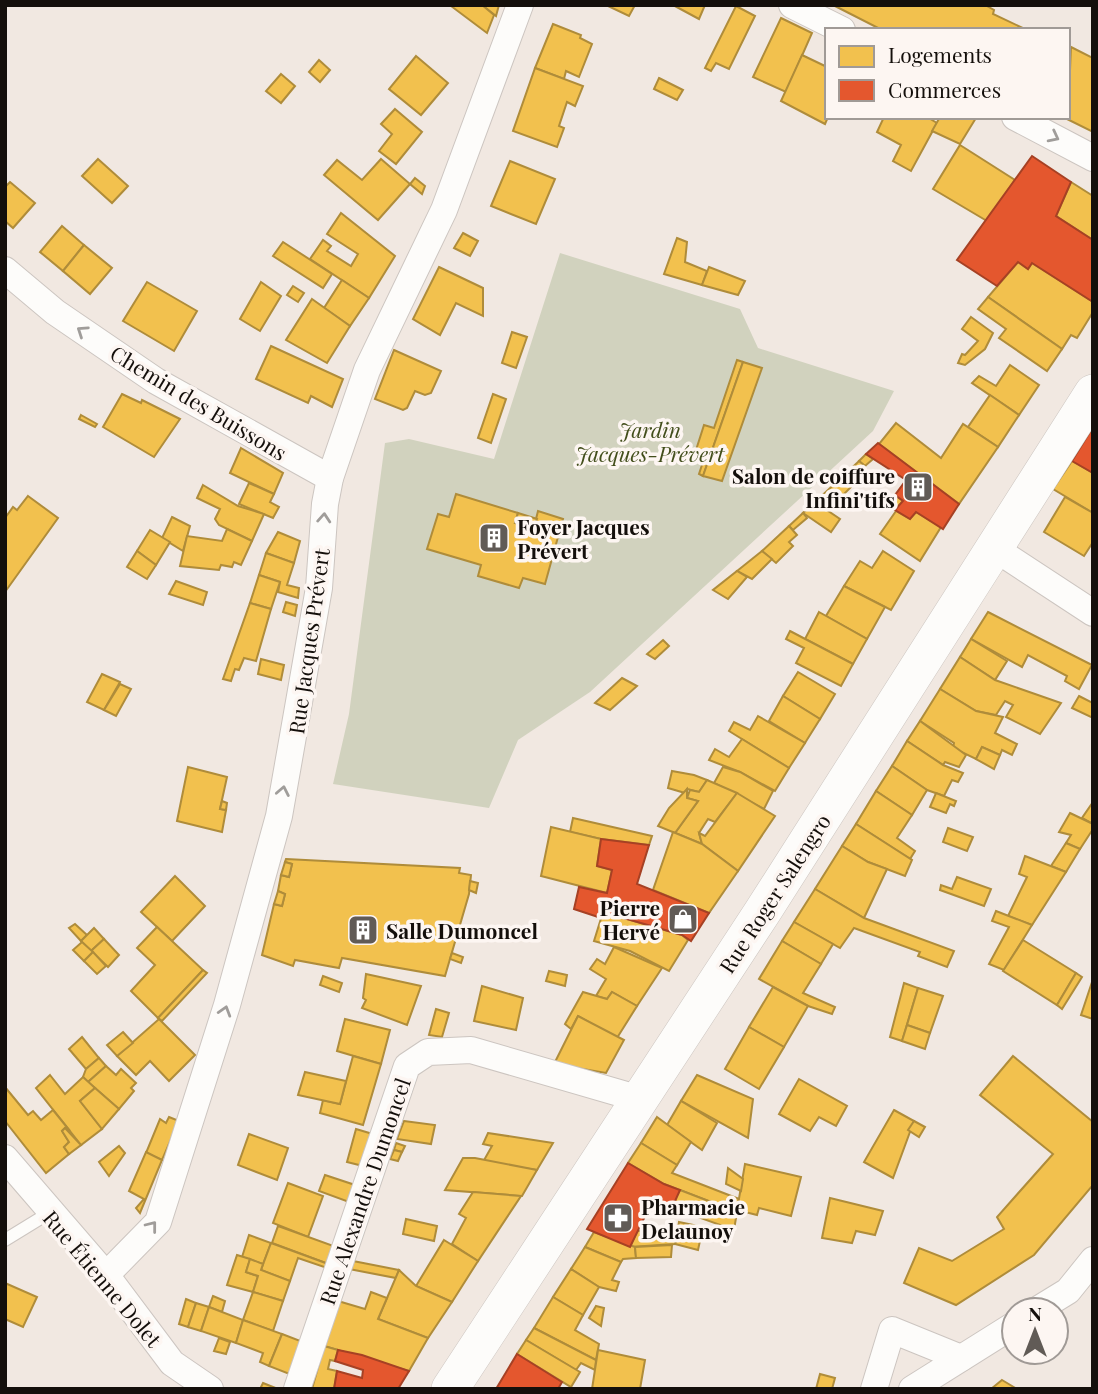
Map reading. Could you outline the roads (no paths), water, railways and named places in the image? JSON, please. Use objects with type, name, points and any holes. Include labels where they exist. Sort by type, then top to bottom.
[{"type":"main road","name":"Rue Roger Salengro","points":[[450,1389],[640,1099],[1093,393]]},
{"type":"street","name":"Rue Jacques Prévert","points":[[106,1275],[158,1222],[227,1005],[281,803],[319,588],[325,504],[330,478],[367,370],[444,210],[520,5]]},
{"type":"street","points":[[792,5],[838,28]]},
{"type":"street","points":[[1019,119],[1093,158]]},
{"type":"street","name":"Chemin des Buissons","points":[[5,270],[55,312],[156,382],[330,478]]},
{"type":"street","points":[[994,548],[1093,613]]},
{"type":"street","name":"Rue Alexandre Dumoncel","points":[[297,1389],[407,1066],[428,1052],[471,1050],[640,1099]]},
{"type":"street","name":"Rue Étienne Dolet","points":[[5,1158],[49,1213],[106,1275],[172,1363],[210,1389]]},
{"type":"street","points":[[1060,1296],[1068,1291],[1093,1260]]},
{"type":"street","points":[[874,1389],[892,1330],[961,1358]]},
{"type":"street","points":[[912,1389],[1000,1334]]},
{"type":"lane","points":[[5,1240],[49,1213]]},
{"type":"place","name":"Salon de coiffure Infini'tifs","points":[[918,487]]},
{"type":"place","name":"Foyer Jacques Prévert","points":[[494,538]]},
{"type":"place","name":"Pierre Hervé","points":[[683,919]]},
{"type":"place","name":"Salle Dumoncel","points":[[363,930]]},
{"type":"place","name":"Pharmacie Delaunoy","points":[[618,1218]]},
{"type":"park label","name":"Jardin Jacques-Prévert","points":[[650,441]]}]
